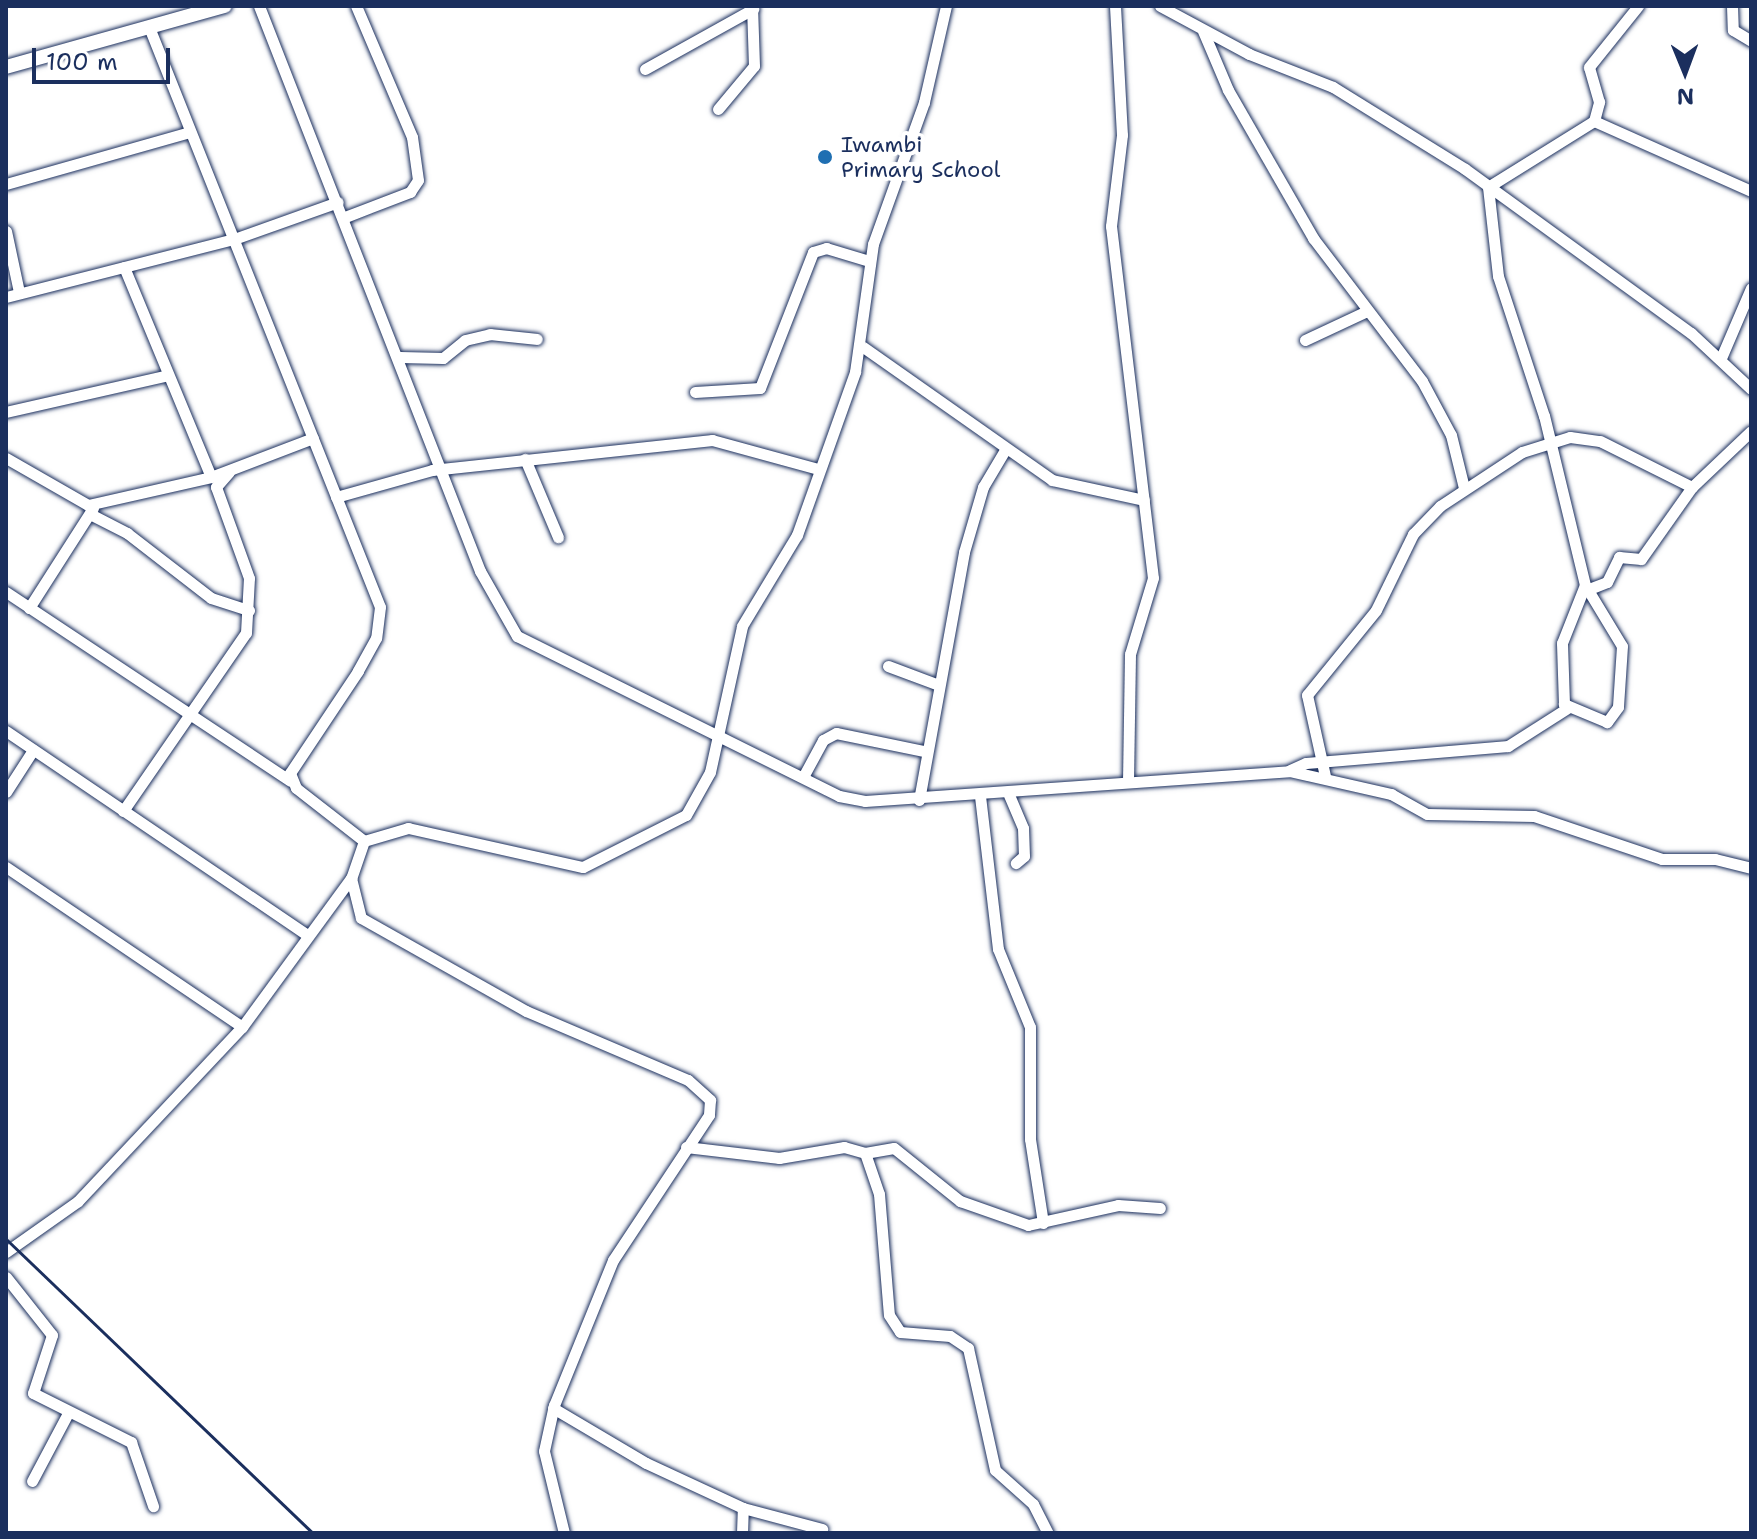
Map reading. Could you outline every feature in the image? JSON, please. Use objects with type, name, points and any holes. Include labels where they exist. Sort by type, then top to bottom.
[{"type":"street","points":[[6,67],[225,6]]},
{"type":"street","points":[[259,6],[511,632],[803,777],[865,801],[1009,795],[1128,781],[1325,770],[1508,746],[1566,709]]},
{"type":"street","points":[[345,217],[410,192],[418,180],[412,137],[356,6]]},
{"type":"street","points":[[364,841],[408,828],[572,867],[596,865],[682,821],[710,772],[716,732],[742,626],[797,535],[863,347],[869,261],[924,102],[946,6]]},
{"type":"street","points":[[1115,6],[1122,135],[1111,226],[1153,578],[1130,654],[1128,781]]},
{"type":"street","points":[[1160,6],[1203,31],[1333,87],[1488,187],[1721,358],[1751,389]]},
{"type":"street","points":[[1488,187],[1594,121],[1599,102],[1589,67],[1638,6]]},
{"type":"street","points":[[1732,6],[1731,26],[1751,41]]},
{"type":"street","points":[[645,69],[753,7],[754,66],[718,109]]},
{"type":"street","points":[[149,27],[336,497],[380,620],[290,781]]},
{"type":"street","points":[[1203,31],[1233,100],[1365,312],[1422,381],[1451,435],[1464,488]]},
{"type":"street","points":[[1594,121],[1751,191]]},
{"type":"street","points":[[6,184],[190,132]]},
{"type":"street","points":[[1488,187],[1498,276],[1548,439],[1587,587],[1622,646],[1618,707],[1607,722],[1566,709]]},
{"type":"street","points":[[6,297],[234,239],[338,202]]},
{"type":"street","points":[[6,231],[19,292]]},
{"type":"street","points":[[695,392],[760,388],[813,252],[826,248],[869,261]]},
{"type":"street","points":[[124,267],[165,376],[211,477]]},
{"type":"street","points":[[1721,358],[1751,288]]},
{"type":"street","points":[[1305,340],[1365,312]]},
{"type":"street","points":[[400,357],[443,358],[465,340],[490,334],[537,339]]},
{"type":"street","points":[[863,347],[1005,450],[1062,486],[1144,500]]},
{"type":"street","points":[[6,412],[165,376]]},
{"type":"street","points":[[1587,587],[1607,582],[1619,557],[1641,559],[1692,487],[1751,431]]},
{"type":"street","points":[[29,608],[93,509],[229,472],[313,438]]},
{"type":"street","points":[[1325,770],[1307,695],[1388,591],[1413,534],[1464,488],[1548,439],[1600,441],[1692,487]]},
{"type":"street","points":[[336,497],[443,469],[712,440],[818,469]]},
{"type":"street","points":[[919,800],[936,684],[974,512],[1005,450]]},
{"type":"street","points":[[6,458],[73,502],[93,509],[211,598],[249,610]]},
{"type":"street","points":[[525,459],[558,537]]},
{"type":"street","points":[[123,811],[244,639],[249,610],[249,578],[216,487],[229,472]]},
{"type":"street","points":[[1566,709],[1562,643],[1587,587]]},
{"type":"street","points":[[6,592],[191,718],[290,781],[364,841]]},
{"type":"street","points":[[888,666],[936,684]]},
{"type":"street","points":[[6,731],[307,935]]},
{"type":"street","points":[[803,777],[823,740],[836,733],[924,751]]},
{"type":"street","points":[[6,792],[33,750]]},
{"type":"street","points":[[1325,770],[1391,794],[1427,814],[1521,814],[1662,859],[1715,859],[1751,868]]},
{"type":"street","points":[[1009,795],[1023,828],[1024,856],[1016,863]]},
{"type":"street","points":[[980,796],[998,949],[1030,1027],[1030,1139],[1043,1223]]},
{"type":"street","points":[[6,1252],[78,1201],[242,1027],[351,878],[364,841]]},
{"type":"street","points":[[6,867],[242,1027]]},
{"type":"street","points":[[351,878],[356,910],[377,931],[573,1034],[706,1090],[709,1115],[613,1260],[553,1408],[544,1451],[564,1533]]},
{"type":"street","points":[[686,1147],[779,1158],[844,1147],[865,1153],[894,1148],[968,1205],[1043,1223],[1118,1205],[1160,1208]]},
{"type":"street","points":[[865,1153],[879,1194],[889,1315],[900,1332],[950,1336],[968,1348],[995,1470],[1033,1504],[1048,1533]]},
{"type":"street","points":[[6,1277],[52,1335],[33,1393],[131,1442],[153,1506]]},
{"type":"street","points":[[553,1408],[618,1449],[743,1508],[822,1529]]},
{"type":"street","points":[[32,1481],[68,1413]]},
{"type":"street","points":[[742,1533],[743,1508]]},
{"type":"railway","points":[[6,1239],[313,1533]]},
{"type":"place","name":"Iwambi Primary School","points":[[825,157]]}]
